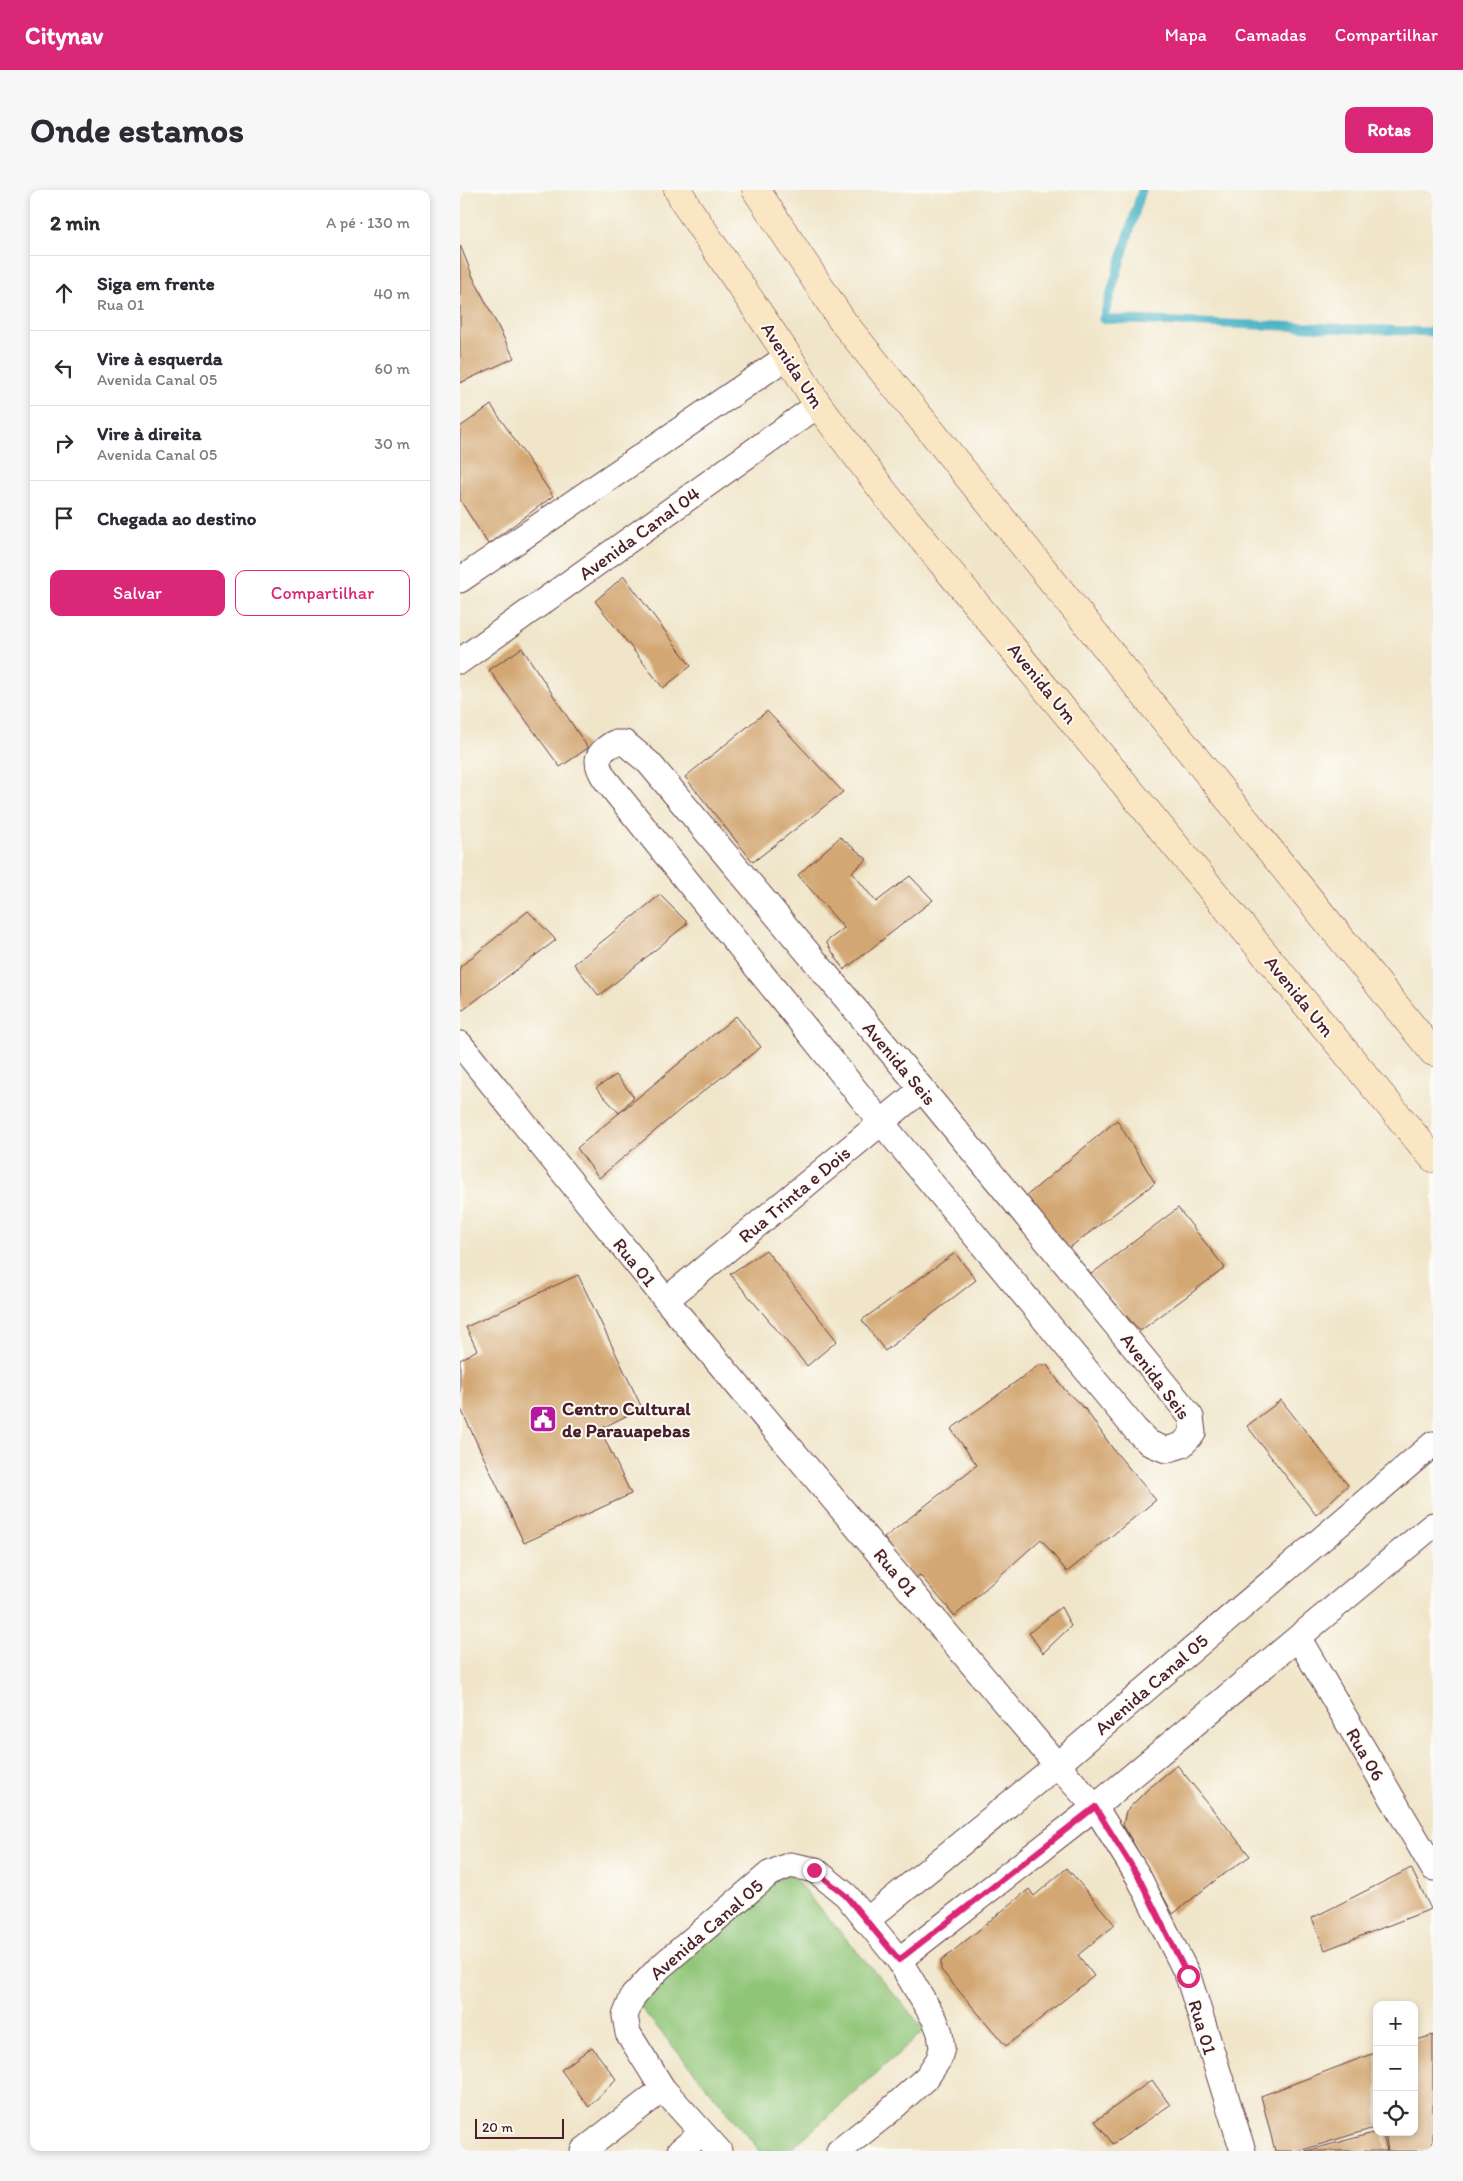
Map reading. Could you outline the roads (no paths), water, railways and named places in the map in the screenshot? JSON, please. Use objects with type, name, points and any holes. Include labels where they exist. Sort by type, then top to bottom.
[{"type":"street","name":"Avenida Um","points":[[678,190],[818,404],[887,496],[1433,1158]]},
{"type":"street","points":[[756,190],[843,322],[1433,1052]]},
{"type":"street","points":[[460,580],[788,356]]},
{"type":"street","name":"Avenida Canal 04","points":[[460,661],[818,404]]},
{"type":"street","name":"Avenida Seis","points":[[614,743],[625,743],[649,763],[922,1089],[1191,1417],[1193,1433],[1182,1445],[1166,1450],[1149,1443],[1135,1429],[881,1122],[605,779],[598,769],[597,761],[599,754],[606,748],[614,743]]},
{"type":"street","name":"Rua 01","points":[[460,1044],[666,1300],[1057,1765],[1095,1807],[1138,1876],[1188,1976],[1243,2151]]},
{"type":"street","name":"Rua Trinta e Dois","points":[[666,1300],[922,1089]]},
{"type":"street","name":"Avenida Canal 05","points":[[866,1921],[1057,1765],[1433,1444]]},
{"type":"street","points":[[899,1960],[1095,1807],[1299,1639],[1433,1525]]},
{"type":"street","name":"Rua 06","points":[[1299,1639],[1433,1868]]},
{"type":"street","name":"Avenida Canal 05","points":[[719,2151],[663,2089],[628,2034],[625,2024],[627,2009],[633,1996],[659,1968],[756,1884],[777,1870],[790,1865],[814,1870],[846,1896],[899,1960],[938,2027],[942,2048],[939,2059],[927,2077],[912,2092],[839,2151]]},
{"type":"street","points":[[583,2151],[663,2089]]},
{"type":"street","points":[[680,2151],[702,2133]]},
{"type":"waterway","points":[[1142,190],[1103,319],[1433,332]]},
{"type":"place","name":"Centro Cultural de Parauapebas","points":[[543,1419]]}]
